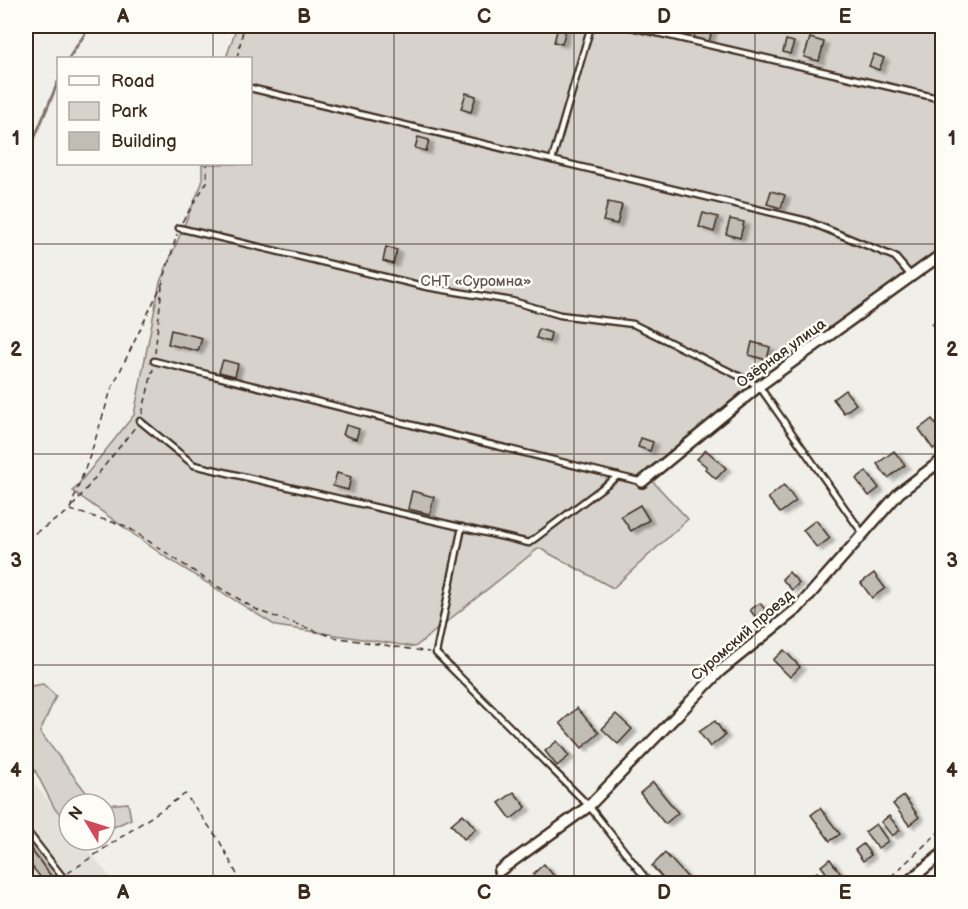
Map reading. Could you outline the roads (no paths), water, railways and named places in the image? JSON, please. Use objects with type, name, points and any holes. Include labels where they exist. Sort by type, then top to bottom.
[{"type":"street","name":"Озёрная улица","points":[[642,482],[759,386],[942,255]]},
{"type":"street","name":"Суромский проезд","points":[[499,871],[589,806],[720,671],[798,608],[899,493],[942,460]]},
{"type":"street","points":[[904,884],[942,854]]},
{"type":"lane","points":[[552,160],[591,26]]},
{"type":"lane","points":[[627,26],[942,99]]},
{"type":"lane","points":[[252,88],[807,221],[895,257],[912,277]]},
{"type":"lane","points":[[178,228],[427,287],[512,301],[560,315],[633,324],[759,386],[863,534]]},
{"type":"lane","points":[[154,361],[642,482]]},
{"type":"lane","points":[[140,421],[194,465],[529,543],[618,476]]},
{"type":"lane","points":[[462,527],[436,653],[589,806],[650,884]]},
{"type":"lane","points":[[26,830],[68,884]]},
{"type":"waterway","points":[[70,57],[90,26]]},
{"type":"waterway","points":[[26,167],[27,156],[57,84]]},
{"type":"park label","name":"СНТ «Суромна»","points":[[476,281]]}]
